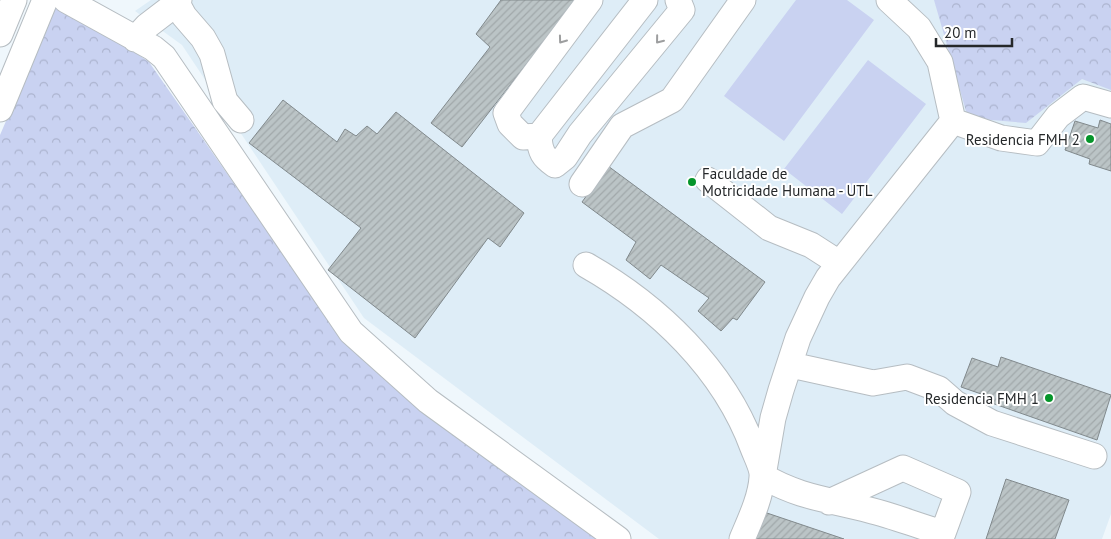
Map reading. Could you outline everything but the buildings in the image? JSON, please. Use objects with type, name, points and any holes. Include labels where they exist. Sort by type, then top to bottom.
[{"type":"street","points":[[0,109],[46,0]]},
{"type":"street","points":[[66,0],[153,48],[164,57],[351,332],[428,401],[618,539]]},
{"type":"street","points":[[539,136],[524,137],[510,124],[506,112],[590,0]]},
{"type":"street","points":[[646,0],[539,136],[540,150],[544,158],[555,165],[565,157],[580,134],[682,10],[678,0]]},
{"type":"street","points":[[582,184],[622,126],[672,100],[744,0]]},
{"type":"street","points":[[889,0],[919,28],[940,62],[953,121]]},
{"type":"street","points":[[917,0],[919,28]]},
{"type":"street","points":[[135,39],[147,26],[178,1],[184,16],[203,38],[212,54],[225,101],[241,120]]},
{"type":"street","points":[[0,34],[8,5]]},
{"type":"street","points":[[953,121],[1001,138],[1037,143],[1058,116],[1083,97],[1111,105]]},
{"type":"street","points":[[742,539],[763,476],[773,418],[798,338],[817,297],[839,263],[953,121]]},
{"type":"street","points":[[708,180],[769,228],[811,245],[839,263]]},
{"type":"street","points":[[586,265],[618,283],[641,300],[695,354],[722,388],[744,424],[763,476],[783,488],[829,502]]},
{"type":"street","points":[[791,365],[873,383],[907,378],[939,389],[955,403],[992,423],[1094,456]]},
{"type":"shaded area","name":"Faculdade de Motricidade Humana - UTL","points":[[151,0],[1111,0],[1111,514],[1102,539],[659,539],[364,318],[182,45],[135,11]]},
{"type":"green space","points":[[58,0],[149,62],[337,331],[599,539],[0,539],[0,135]]},
{"type":"green space","points":[[796,0],[847,0],[874,20],[784,141],[724,96]]},
{"type":"green space","points":[[934,0],[1111,0],[1111,90],[1082,79],[1026,123],[968,118]]},
{"type":"green space","points":[[868,60],[926,104],[842,214],[784,169]]},
{"type":"place","name":"Residencia FMH 2","points":[[1090,139]]},
{"type":"place","name":"Faculdade de Motricidade Humana - UTL","points":[[692,182]]},
{"type":"place","name":"Residencia FMH 1","points":[[1049,398]]}]
